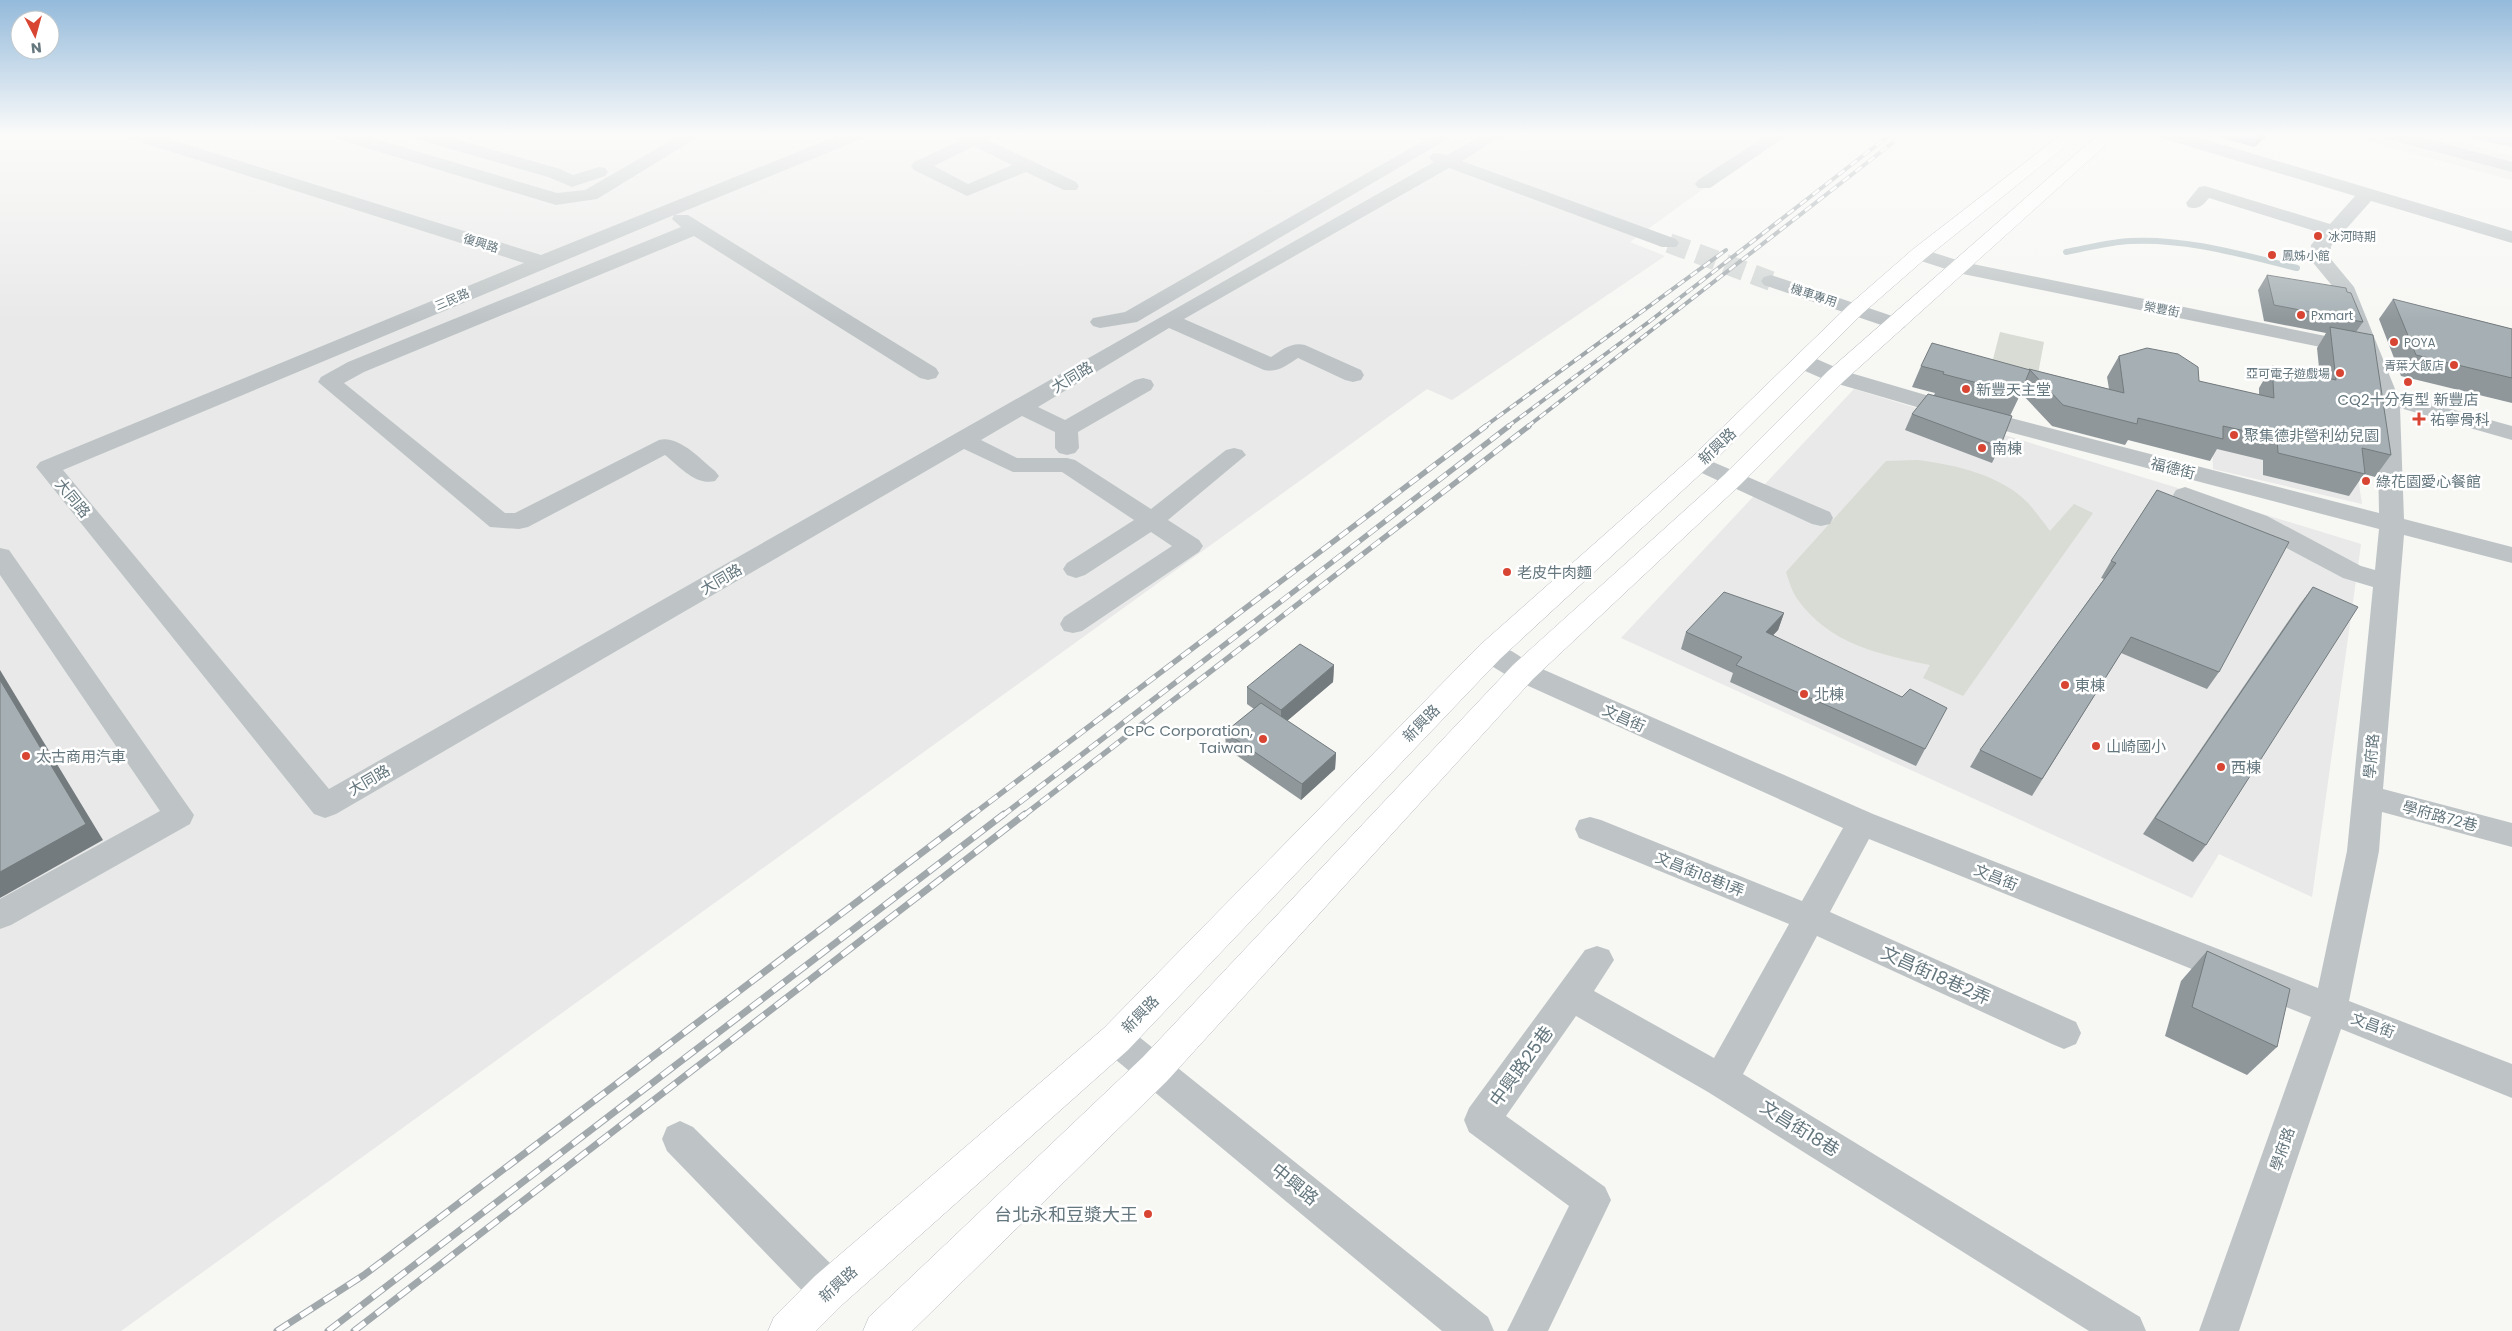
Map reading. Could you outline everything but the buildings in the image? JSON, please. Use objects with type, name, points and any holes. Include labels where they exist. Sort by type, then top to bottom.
[{"type":"main road","name":"新興路","points":[[788,1331],[829,1290],[1116,1038],[1490,652],[1699,464],[1856,309],[1919,254],[1993,196]]},
{"type":"main road","points":[[883,1331],[1155,1069],[1523,672],[1732,480],[1836,376],[1897,324],[1958,267],[2039,196]]},
{"type":"street","name":"復興路","points":[[332,196],[542,262]]},
{"type":"street","points":[[543,196],[556,200],[582,196]]},
{"type":"street","name":"三民路","points":[[48,467],[706,196]]},
{"type":"street","points":[[1100,322],[1130,318],[1339,196]]},
{"type":"street","name":"大同路","points":[[48,467],[324,806],[1020,408],[1168,320],[1389,196]]},
{"type":"street","points":[[1542,196],[1669,243]]},
{"type":"street","points":[[2195,203],[2201,196]]},
{"type":"street","points":[[2218,196],[2333,232]]},
{"type":"street","name":"學府路","points":[[2219,1331],[2330,1010],[2363,851],[2392,524],[2388,398],[2367,350],[2344,286],[2320,259],[2321,245],[2365,196]]},
{"type":"street","points":[[2374,196],[2512,236]]},
{"type":"street","points":[[669,211],[928,373]]},
{"type":"street","points":[[696,228],[356,367],[329,382],[498,521],[519,521],[667,445],[706,476]]},
{"type":"street","name":"榮豐街","points":[[1919,254],[1958,267],[2367,350]]},
{"type":"street","name":"機車專用","points":[[1771,281],[1897,324]]},
{"type":"street","points":[[1168,320],[1272,364],[1297,350],[1353,375]]},
{"type":"street","name":"福德街","points":[[1804,362],[1836,376],[1963,413],[2512,555]]},
{"type":"street","points":[[1066,429],[1143,385]]},
{"type":"street","points":[[2388,398],[2512,433]]},
{"type":"street","points":[[1020,408],[1066,429]]},
{"type":"street","points":[[1066,429],[1067,465]]},
{"type":"street","points":[[964,440],[1013,465],[1067,465],[1190,546],[1073,624]]},
{"type":"street","points":[[1076,570],[1152,520],[1234,455]]},
{"type":"street","points":[[1699,464],[1821,518]]},
{"type":"street","points":[[2185,495],[2258,522],[2352,572],[2387,582]]},
{"type":"street","points":[[0,556],[179,815],[0,915]]},
{"type":"street","name":"文昌街","points":[[1490,652],[1523,672],[1862,824],[2330,1010],[2394,1032],[2512,1081]]},
{"type":"street","name":"學府路72巷","points":[[2368,797],[2512,835]]},
{"type":"street","points":[[1597,960],[1571,996],[1721,1080],[1862,824]]},
{"type":"street","name":"文昌街18巷1弄","points":[[1590,829],[1809,918]]},
{"type":"street","name":"文昌街18巷2弄","points":[[1809,918],[2064,1032]]},
{"type":"street","name":"中興路25巷","points":[[1527,1331],[1592,1200],[1482,1120],[1571,996]]},
{"type":"street","name":"中興路","points":[[1116,1038],[1474,1331]]},
{"type":"street","name":"文昌街18巷","points":[[1721,1080],[2126,1331]]},
{"type":"street","points":[[680,1140],[829,1290]]},
{"type":"shaded area","points":[[0,196],[1693,196],[1630,242],[1665,256],[1452,400],[1427,389],[121,1331],[0,1331]]},
{"type":"shaded area","points":[[2000,332],[2044,342],[2038,374],[1992,363]]},
{"type":"shaded area","name":"山崎國小","points":[[1854,389],[2361,544],[2312,897],[2219,854],[2192,898],[1621,638]]},
{"type":"shaded area","name":"聚集德非營利幼兒園","points":[[2211,405],[2358,478],[2362,504],[2213,469]]},
{"type":"shaded area","points":[[1918,460],[1962,468],[2005,485],[2028,503],[2050,531],[2074,504],[2093,513],[1963,696],[1923,678],[1930,665],[1892,657],[1857,645],[1825,628],[1798,600],[1792,590],[1786,572],[1886,461]]},
{"type":"waterway","points":[[2066,252],[2122,242],[2173,242],[2215,248],[2297,268]]},
{"type":"tunnel","points":[[1669,243],[1771,281]]},
{"type":"railway","points":[[1507,427],[1650,321],[1811,196]]},
{"type":"railway","points":[[1527,427],[1824,196]]},
{"type":"railway","points":[[1484,427],[1726,250]]},
{"type":"railway","points":[[971,816],[1486,426]]},
{"type":"railway","points":[[1002,816],[1509,426]]},
{"type":"railway","points":[[1023,816],[1529,426]]},
{"type":"railway","points":[[277,1331],[364,1275],[973,814]]},
{"type":"railway","points":[[328,1331],[1004,814]]},
{"type":"railway","points":[[354,1331],[1025,814]]},
{"type":"place","name":"冰河時期","points":[[2318,236]]},
{"type":"place","name":"鳳姊小館","points":[[2272,255]]},
{"type":"place","name":"Pxmart","points":[[2301,315]]},
{"type":"place","name":"POYA","points":[[2394,342]]},
{"type":"place","name":"青葉大飯店","points":[[2454,365]]},
{"type":"place","name":"亞可電子遊戲場","points":[[2340,373]]},
{"type":"place","name":"CQ2十分有型 新豐店","points":[[2408,382]]},
{"type":"place","name":"新豐天主堂","points":[[1966,389]]},
{"type":"place","name":"祐寧骨科","points":[[2419,419]]},
{"type":"place","name":"聚集德非營利幼兒園","points":[[2234,435]]},
{"type":"place","name":"南棟","points":[[1982,448]]},
{"type":"place","name":"綠花園愛心餐館","points":[[2366,481]]},
{"type":"place","name":"老皮牛肉麵","points":[[1507,572]]},
{"type":"place","name":"東棟","points":[[2065,685]]},
{"type":"place","name":"北棟","points":[[1804,694]]},
{"type":"place","name":"CPC Corporation, Taiwan","points":[[1263,739]]},
{"type":"place","name":"山崎國小","points":[[2096,746]]},
{"type":"place","name":"太古商用汽車","points":[[26,756]]},
{"type":"place","name":"西棟","points":[[2221,767]]},
{"type":"place","name":"台北永和豆漿大王","points":[[1148,1214]]}]
